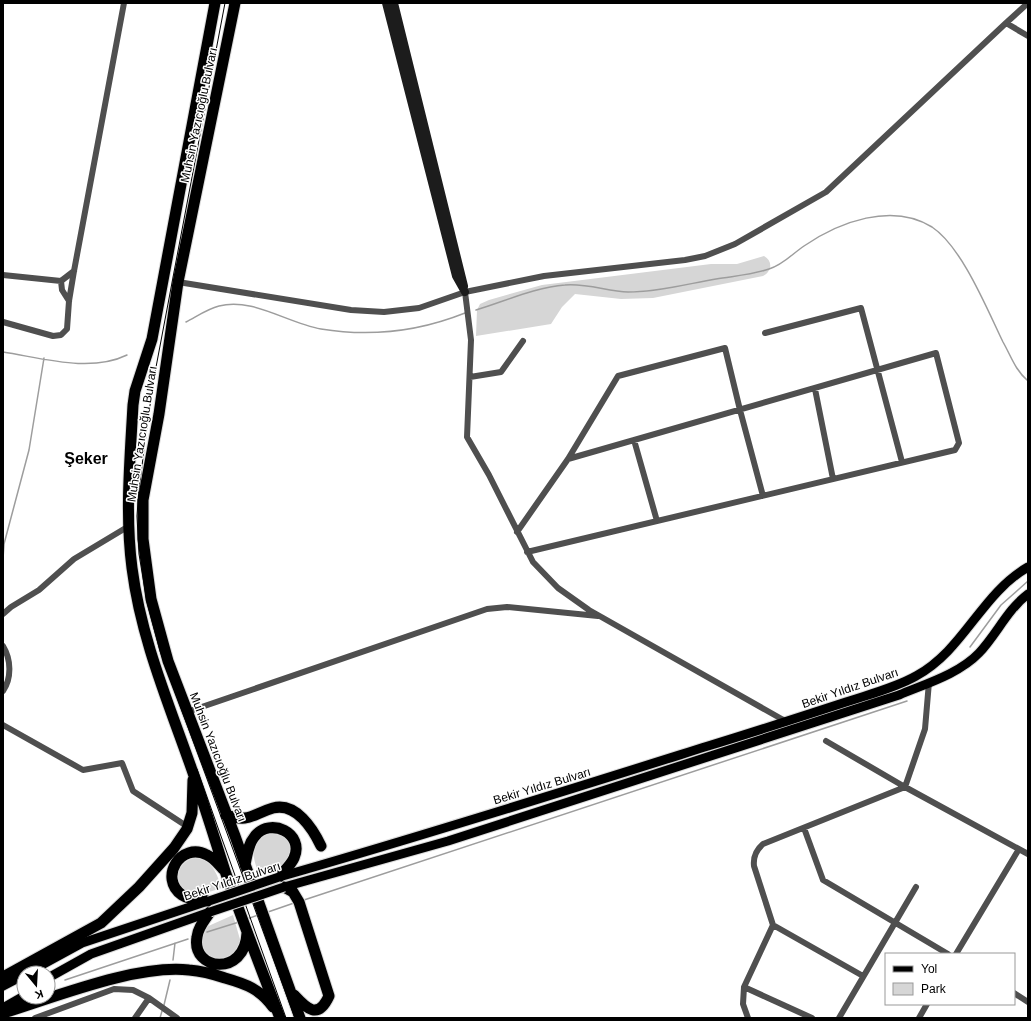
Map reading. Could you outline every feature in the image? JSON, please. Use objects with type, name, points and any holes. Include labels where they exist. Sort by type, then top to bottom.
[{"type":"highway","name":"Muhsin Yazıcıoğlu Bulvarı","points":[[215,3],[152,339],[135,391],[128,496],[129,526],[132,569],[144,630],[246,931],[280,1018]]},
{"type":"highway","name":"Muhsin Yazıcıoğlu Bulvarı","points":[[235,3],[178,282],[159,414],[143,500],[143,539],[152,599],[168,661],[235,836],[244,865],[300,1018]]},
{"type":"highway","points":[[3,977],[101,922],[123,904],[154,871],[174,848],[188,827],[192,813],[193,772]]},
{"type":"highway","points":[[226,815],[240,820],[273,808],[280,807],[290,810],[308,825],[320,846]]},
{"type":"highway","points":[[235,836],[242,825],[251,817]]},
{"type":"highway","points":[[244,865],[248,850],[256,835],[268,827],[282,828],[292,837],[295,852],[294,859],[281,882],[293,892],[299,902],[329,996],[324,1006],[314,1010],[306,1009],[290,991]]},
{"type":"highway","points":[[225,871],[212,857],[200,852],[185,854],[180,857],[174,866],[172,873],[173,882],[180,894],[210,906],[199,928],[196,939],[200,952],[208,961],[222,965],[235,961],[245,945],[246,931]]},
{"type":"highway","points":[[3,1013],[145,971],[188,970],[212,974],[250,986],[272,1006],[280,1018]]},
{"type":"main road","name":"Bekir Yıldız Bulvarı","points":[[42,965],[82,943],[210,906],[281,882],[328,863],[407,841],[787,722],[899,684],[927,670],[943,658],[957,644],[997,591],[1010,579],[1028,567]]},
{"type":"main road","name":"Bekir Yıldız Bulvarı","points":[[281,882],[332,873],[448,841],[864,708],[929,682],[968,663],[984,647],[1011,610],[1028,594]]},
{"type":"main road","name":"Bekir Yıldız Bulvarı","points":[[56,973],[91,954],[210,906]]},
{"type":"main road","points":[[3,986],[16,979]]},
{"type":"main road","points":[[3,1008],[16,1001]]},
{"type":"street","points":[[3,322],[49,335],[61,335],[67,330],[69,301],[74,271],[124,3]]},
{"type":"street","points":[[386,3],[456,276],[465,292]]},
{"type":"street","points":[[394,3],[465,292],[471,340],[467,437],[489,475],[527,552],[551,582],[577,602],[787,722]]},
{"type":"street","points":[[178,282],[351,310],[396,312],[419,308],[465,292],[544,276],[695,258],[735,244],[826,192],[1028,3]]},
{"type":"street","points":[[1006,23],[1028,36]]},
{"type":"street","points":[[3,275],[61,281],[74,271]]},
{"type":"street","points":[[61,281],[64,294],[69,301]]},
{"type":"street","points":[[765,334],[861,308],[902,462]]},
{"type":"street","points":[[470,377],[501,372],[523,341]]},
{"type":"street","points":[[517,532],[568,459],[618,376],[725,348],[763,496]]},
{"type":"street","points":[[527,552],[955,450],[959,445],[959,441],[936,353],[878,371],[568,459]]},
{"type":"street","points":[[815,389],[833,479]]},
{"type":"street","points":[[634,440],[657,521]]},
{"type":"street","points":[[3,614],[10,607],[38,590],[70,561],[129,526]]},
{"type":"street","points":[[187,712],[487,609],[507,607],[601,617]]},
{"type":"street","points":[[3,646],[9,661],[7,682],[3,691]]},
{"type":"street","points":[[864,976],[773,925],[754,866],[755,854],[763,844],[905,787],[925,729],[929,682]]},
{"type":"street","points":[[3,725],[82,770],[122,763],[133,791],[188,827]]},
{"type":"street","points":[[826,741],[905,787],[1028,854]]},
{"type":"street","points":[[804,828],[823,880],[946,953]]},
{"type":"street","points":[[957,953],[1019,849]]},
{"type":"street","points":[[839,1018],[916,887]]},
{"type":"street","points":[[748,1018],[743,1004],[744,987],[773,925]]},
{"type":"street","points":[[744,987],[812,1018]]},
{"type":"street","points":[[35,1018],[114,989],[133,990],[149,998],[177,1018]]},
{"type":"street","points":[[1015,995],[1028,1002]]},
{"type":"street","points":[[135,1018],[149,998]]},
{"type":"street","points":[[919,1018],[926,1005]]},
{"type":"green space","points":[[764,256],[770,263],[770,269],[763,276],[653,298],[621,299],[575,294],[562,307],[551,324],[476,336],[477,310],[480,304],[542,285],[711,264],[737,264]]},
{"type":"green space","points":[[267,833],[281,835],[287,839],[292,852],[281,869],[259,876],[255,863],[254,852],[257,842]]},
{"type":"green space","points":[[194,858],[206,861],[210,864],[216,872],[222,888],[196,896],[182,889],[177,880],[177,875],[181,866]]},
{"type":"green space","points":[[233,915],[241,943],[231,960],[208,958],[200,945],[204,928]]},
{"type":"waterway","points":[[476,310],[554,286],[581,285],[628,292],[639,292],[756,273],[779,265],[804,246],[833,229],[866,218],[900,216],[916,220],[932,227],[943,236],[954,249],[973,280],[1014,363],[1028,381]]},
{"type":"waterway","points":[[186,322],[215,307],[231,304],[257,308],[295,322],[321,329],[358,332],[394,331],[413,328],[465,313]]},
{"type":"waterway","points":[[3,352],[82,364],[98,363],[127,355]]},
{"type":"waterway","points":[[3,559],[4,544],[29,450],[44,358]]},
{"type":"waterway","points":[[970,647],[1001,605],[1028,581]]},
{"type":"waterway","points":[[304,900],[907,701]]},
{"type":"waterway","points":[[268,912],[294,903]]},
{"type":"waterway","points":[[247,919],[258,915]]},
{"type":"waterway","points":[[207,932],[239,922]]},
{"type":"waterway","points":[[65,980],[188,939]]},
{"type":"waterway","points":[[173,960],[175,943]]},
{"type":"waterway","points":[[164,1005],[170,980]]},
{"type":"waterway","points":[[160,1018],[162,1011]]},
{"type":"tram line","points":[[225,3],[153,383],[139,488],[137,516],[139,554],[147,602],[160,651],[295,1018]]},
{"type":"tram line","points":[[197,769],[286,1018]]},
{"type":"district","name":"Şeker","points":[[86,458]]}]
